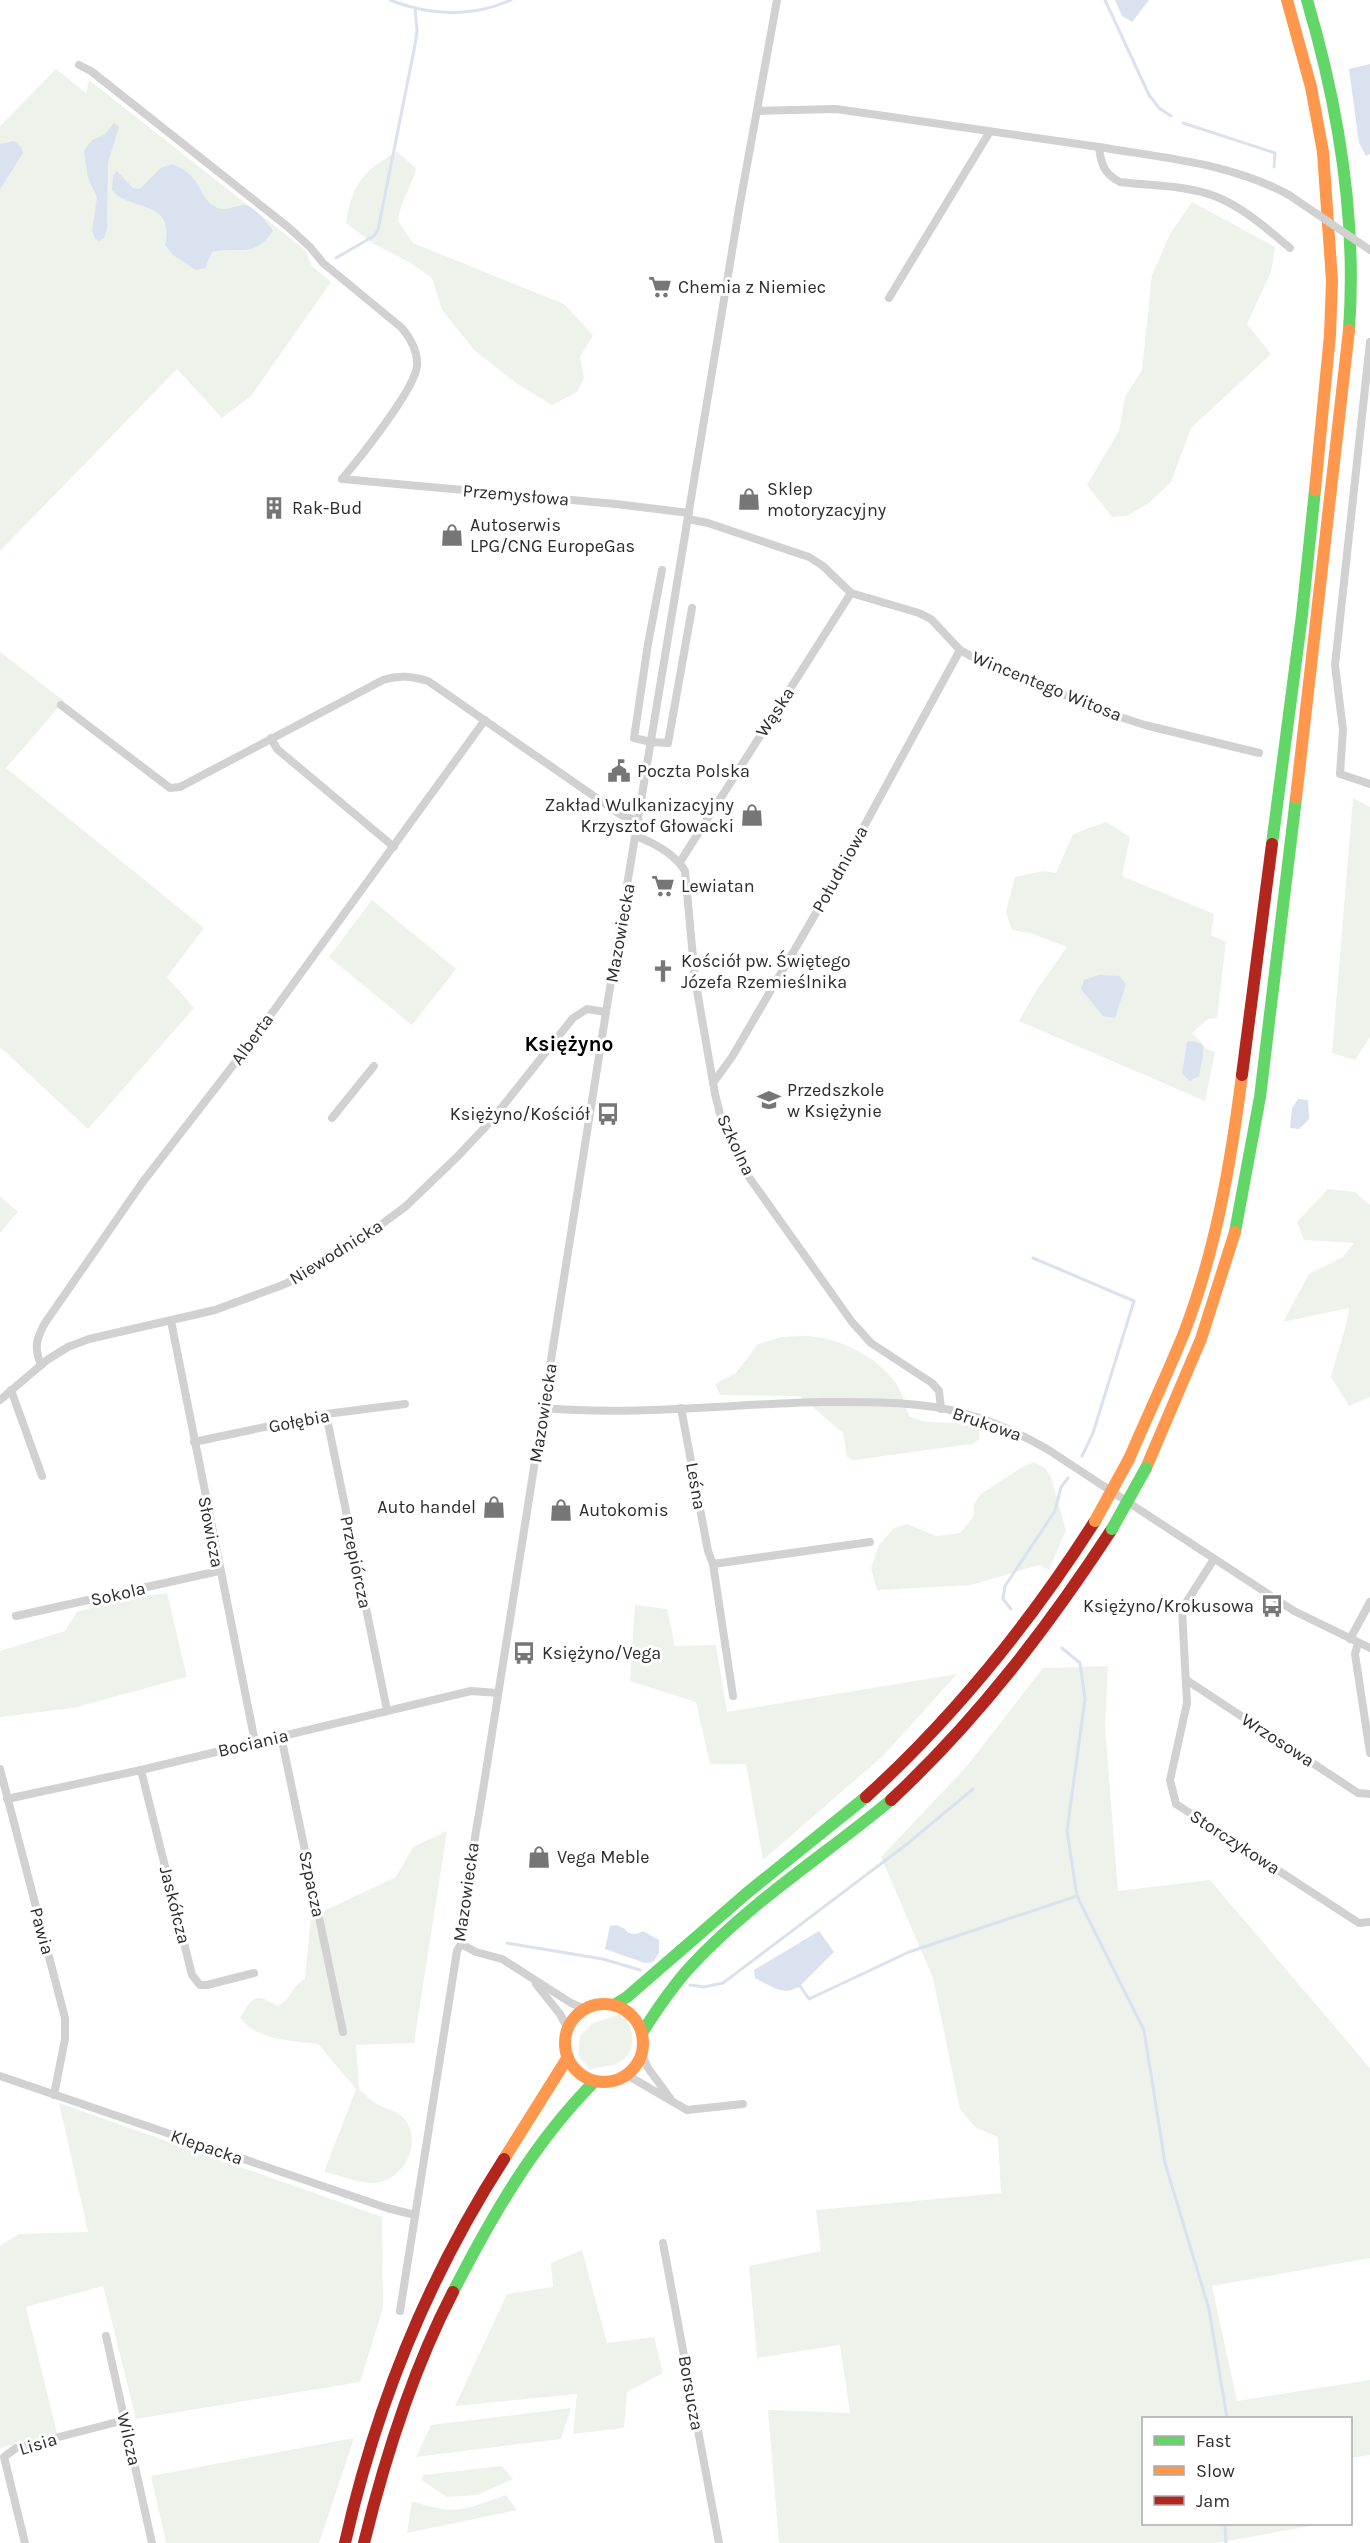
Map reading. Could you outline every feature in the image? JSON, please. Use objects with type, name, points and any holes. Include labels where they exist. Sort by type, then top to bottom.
[{"type":"main road","points":[[614,2005],[627,1997],[702,1931],[824,1832],[915,1750],[954,1711],[1037,1609],[1095,1521],[1130,1459],[1184,1332],[1210,1252],[1231,1163],[1302,615],[1330,335],[1332,281],[1323,152],[1311,87],[1287,0]]},
{"type":"main road","points":[[642,2033],[653,2011],[696,1960],[891,1800],[964,1727],[1006,1680],[1048,1624],[1112,1529],[1146,1468],[1204,1332],[1229,1258],[1248,1170],[1266,1050],[1341,414],[1351,286],[1348,204],[1341,146],[1329,79],[1306,0]]},
{"type":"main road","points":[[599,2004],[614,2005],[635,2018],[642,2033],[642,2054],[636,2066],[627,2075],[612,2081],[596,2081],[579,2072],[568,2057],[566,2038],[568,2029],[575,2017],[585,2009],[599,2004]]},
{"type":"main road","points":[[345,2543],[373,2436],[397,2368],[435,2281],[463,2227],[568,2057]]},
{"type":"main road","points":[[364,2543],[393,2437],[429,2342],[449,2298],[525,2163],[567,2108],[596,2081]]},
{"type":"street","name":"Mazowiecka","points":[[400,2311],[457,1951],[461,1944],[459,1932],[606,1012],[777,0]]},
{"type":"street","name":"Przemysłowa","points":[[79,65],[91,71],[288,227],[310,247],[323,263],[411,338],[417,367],[411,384],[366,451],[342,479],[616,504],[689,516]]},
{"type":"street","points":[[757,111],[836,109],[989,133],[1099,147],[1218,167],[1263,181],[1289,195],[1370,250]]},
{"type":"street","points":[[889,298],[989,133]]},
{"type":"street","points":[[1099,147],[1101,164],[1111,178],[1120,183],[1191,190],[1219,198],[1246,214],[1290,248]]},
{"type":"street","points":[[1370,342],[1335,665],[1342,730],[1340,774],[1370,784]]},
{"type":"street","name":"Wincentego Witosa","points":[[689,516],[809,558],[823,566],[851,593],[919,613],[931,619],[960,650],[978,660],[1145,726],[1259,753]]},
{"type":"street","points":[[662,570],[633,732],[634,738],[668,743],[692,608]]},
{"type":"street","name":"Wąska","points":[[680,862],[851,593]]},
{"type":"street","name":"Południowa","points":[[712,1083],[732,1057],[830,889],[960,650]]},
{"type":"street","points":[[61,705],[170,788],[180,787],[383,680],[396,676],[411,676],[428,681],[621,815],[639,821]]},
{"type":"street","name":"Alberta","points":[[41,1365],[36,1352],[36,1339],[45,1323],[142,1183],[248,1046],[485,720]]},
{"type":"street","points":[[271,738],[277,749],[394,847]]},
{"type":"street","points":[[636,836],[651,842],[680,862]]},
{"type":"street","name":"Szkolna","points":[[680,862],[687,882],[695,979],[712,1083],[722,1122],[747,1174],[852,1322],[871,1343],[932,1383],[939,1391],[941,1409]]},
{"type":"street","name":"Niewodnicka","points":[[0,1400],[41,1365],[68,1347],[89,1339],[215,1310],[290,1282],[375,1229],[405,1207],[491,1121],[573,1018],[587,1009],[606,1012]]},
{"type":"street","points":[[332,1118],[374,1066]]},
{"type":"street","name":"Słowicza","points":[[171,1321],[219,1571],[255,1742]]},
{"type":"street","points":[[11,1390],[42,1476]]},
{"type":"street","name":"Brukowa","points":[[544,1408],[566,1410],[681,1408],[876,1401],[963,1413],[1025,1436],[1082,1470],[1294,1611],[1370,1648]]},
{"type":"street","name":"Gołębia","points":[[194,1442],[326,1414],[405,1404]]},
{"type":"street","name":"Leśna","points":[[681,1408],[708,1551],[713,1564],[733,1696]]},
{"type":"street","name":"Przepiórcza","points":[[326,1414],[387,1710]]},
{"type":"street","points":[[713,1564],[870,1542]]},
{"type":"street","name":"Storczykowa","points":[[1214,1559],[1182,1609],[1188,1682],[1187,1703],[1170,1780],[1176,1804],[1359,1923],[1370,1922]]},
{"type":"street","name":"Sokola","points":[[16,1617],[219,1571]]},
{"type":"street","points":[[1370,1602],[1354,1641],[1370,1753]]},
{"type":"street","name":"Wrzosowa","points":[[1188,1682],[1358,1793],[1370,1794]]},
{"type":"street","name":"Bociania","points":[[7,1799],[141,1770],[471,1691],[498,1693]]},
{"type":"street","name":"Szpacza","points":[[280,1736],[343,2032]]},
{"type":"street","name":"Pawia","points":[[0,1769],[65,2018],[65,2038],[54,2094]]},
{"type":"street","name":"Jaskółcza","points":[[141,1770],[192,1975],[200,1984],[207,1985],[254,1973]]},
{"type":"street","points":[[461,1944],[476,1952],[502,1959],[571,2003],[585,2009]]},
{"type":"street","points":[[532,1979],[560,2014],[568,2029]]},
{"type":"street","points":[[642,2054],[648,2068],[672,2100]]},
{"type":"street","points":[[627,2075],[687,2110],[743,2104]]},
{"type":"street","name":"Klepacka","points":[[0,2076],[416,2216]]},
{"type":"street","name":"Borsucza","points":[[663,2243],[719,2543]]},
{"type":"street","name":"Wilcza","points":[[106,2336],[152,2543]]},
{"type":"street","name":"Lisia","points":[[25,2543],[3,2457],[16,2448],[125,2420]]},
{"type":"shaded area","points":[[1115,0],[1149,0],[1132,22],[1122,16]]},
{"type":"shaded area","points":[[1370,64],[1370,154],[1366,156],[1359,143],[1349,69]]},
{"type":"shaded area","points":[[56,69],[86,93],[89,80],[305,250],[312,266],[331,282],[251,396],[222,418],[177,369],[0,551],[0,126]]},
{"type":"shaded area","points":[[114,123],[119,127],[108,162],[107,229],[104,238],[99,241],[92,231],[97,197],[88,178],[84,151],[92,140],[104,135]]},
{"type":"shaded area","points":[[14,141],[21,147],[23,153],[0,189],[0,144]]},
{"type":"shaded area","points":[[397,152],[416,168],[398,221],[413,243],[564,304],[593,335],[580,357],[584,378],[577,392],[552,405],[516,383],[475,351],[442,310],[432,278],[409,262],[374,244],[346,223],[352,198],[361,180],[376,165]]},
{"type":"shaded area","points":[[172,164],[182,168],[194,179],[204,196],[214,206],[226,209],[242,205],[249,206],[273,231],[266,240],[252,248],[212,252],[205,268],[196,270],[173,255],[165,245],[167,230],[164,220],[158,213],[120,197],[112,190],[113,176],[117,171],[133,188],[140,189],[161,168]]},
{"type":"shaded area","points":[[1192,202],[1275,247],[1271,272],[1247,324],[1271,354],[1191,428],[1171,482],[1149,503],[1127,516],[1112,517],[1087,485],[1119,431],[1125,397],[1142,370],[1152,275],[1171,232]]},
{"type":"shaded area","points":[[0,652],[64,701],[6,768],[204,928],[167,977],[194,1008],[88,1129],[0,1047]]},
{"type":"shaded area","points":[[1353,798],[1370,807],[1370,1037],[1355,1060],[1332,1053]]},
{"type":"shaded area","points":[[1106,822],[1130,837],[1122,876],[1214,914],[1211,935],[1226,942],[1217,1018],[1208,1019],[1192,1033],[1207,1049],[1215,1052],[1205,1101],[1019,1021],[1036,991],[1067,947],[1030,933],[1012,930],[1006,912],[1015,877],[1043,871],[1056,873],[1073,834]]},
{"type":"shaded area","points":[[372,900],[456,969],[412,1025],[329,957]]},
{"type":"shaded area","points":[[1099,975],[1119,976],[1126,984],[1115,1018],[1103,1016],[1081,989],[1084,980]]},
{"type":"shaded area","points":[[1193,1041],[1203,1045],[1203,1056],[1199,1076],[1190,1081],[1182,1074],[1187,1042]]},
{"type":"shaded area","points":[[1298,1099],[1308,1100],[1309,1119],[1299,1129],[1290,1128],[1292,1108]]},
{"type":"shaded area","points":[[1328,1189],[1355,1192],[1370,1205],[1370,1397],[1349,1406],[1331,1377],[1349,1308],[1283,1322],[1309,1274],[1343,1257],[1354,1243],[1304,1240],[1297,1222]]},
{"type":"shaded area","points":[[0,1196],[18,1212],[0,1233]]},
{"type":"shaded area","points":[[807,1336],[848,1346],[870,1358],[888,1373],[901,1394],[909,1416],[917,1420],[971,1425],[979,1429],[980,1439],[972,1444],[854,1460],[847,1457],[843,1433],[800,1396],[720,1395],[715,1384],[736,1373],[758,1344],[782,1337]]},
{"type":"shaded area","points":[[1034,1462],[1045,1468],[1051,1478],[1066,1530],[1049,1570],[1039,1565],[971,1585],[877,1590],[871,1568],[879,1545],[894,1528],[907,1524],[936,1536],[960,1533],[974,1516],[974,1504],[981,1494],[1022,1467]]},
{"type":"shaded area","points":[[167,1593],[187,1677],[73,1708],[0,1717],[0,1651],[65,1631],[77,1612],[118,1600]]},
{"type":"shaded area","points":[[635,1605],[667,1609],[675,1646],[716,1645],[727,1712],[957,1674],[884,1755],[763,1860],[746,1764],[710,1764],[696,1702],[630,1681]]},
{"type":"shaded area","points":[[1108,1666],[1105,1727],[1118,1891],[1210,1880],[1370,2068],[1370,2258],[1212,2286],[1237,2401],[1370,2380],[1370,2455],[1352,2458],[1352,2417],[1142,2417],[1142,2525],[1316,2525],[1216,2543],[779,2543],[768,2410],[850,2413],[840,2345],[757,2358],[749,2266],[821,2251],[816,2210],[1001,2193],[998,2137],[975,2127],[960,2109],[933,1978],[881,1857],[967,1766],[1043,1668]]},
{"type":"shaded area","points":[[447,1831],[414,2043],[356,2045],[359,2089],[374,2102],[405,2120],[411,2134],[410,2154],[399,2172],[381,2182],[364,2182],[324,2172],[356,2089],[318,2044],[265,2035],[248,2026],[240,2018],[251,2001],[255,1999],[264,1999],[277,2006],[281,2004],[305,1979],[311,1917],[396,1877],[413,1847]]},
{"type":"shaded area","points":[[616,1925],[628,1933],[636,1934],[643,1931],[659,1940],[659,1953],[653,1962],[645,1963],[605,1949],[610,1926]]},
{"type":"shaded area","points":[[819,1931],[834,1952],[800,1986],[788,1991],[772,1987],[755,1978],[754,1970]]},
{"type":"shaded area","points":[[621,2014],[632,2034],[631,2049],[621,2061],[590,2070],[578,2055],[580,2036],[593,2023]]},
{"type":"shaded area","points":[[59,2103],[382,2217],[383,2308],[360,2382],[136,2419],[103,2286],[26,2307],[57,2433],[0,2448],[0,2246],[19,2234],[88,2232]]},
{"type":"shaded area","points":[[582,2250],[607,2343],[654,2337],[663,2373],[627,2392],[624,2428],[573,2434],[577,2394],[455,2406],[507,2294],[553,2287],[551,2263]]},
{"type":"shaded area","points":[[571,2408],[561,2439],[416,2457],[431,2425]]},
{"type":"shaded area","points":[[354,2438],[319,2543],[166,2543],[151,2476]]},
{"type":"shaded area","points":[[502,2466],[513,2479],[477,2495],[447,2497],[421,2480],[423,2475]]},
{"type":"shaded area","points":[[506,2495],[517,2510],[407,2533],[412,2501],[450,2510],[469,2507]]},
{"type":"waterway","points":[[390,0],[421,9],[451,13],[481,10],[511,0]]},
{"type":"waterway","points":[[1105,0],[1149,95],[1159,108],[1171,116]]},
{"type":"waterway","points":[[336,258],[374,236],[378,230],[415,45],[417,31],[415,8]]},
{"type":"waterway","points":[[1183,123],[1275,153],[1274,167]]},
{"type":"waterway","points":[[1033,1258],[1134,1301],[1093,1433],[1082,1456]]},
{"type":"waterway","points":[[1011,1609],[1003,1599],[1005,1586],[1055,1511],[1061,1487],[1068,1478]]},
{"type":"waterway","points":[[1062,1648],[1080,1663],[1085,1699],[1067,1831],[1077,1896]]},
{"type":"waterway","points":[[690,1985],[704,1987],[723,1983],[907,1844],[973,1789]]},
{"type":"waterway","points":[[800,1986],[809,1999],[909,1952],[1077,1896],[1144,2030],[1165,2163],[1209,2309],[1227,2417]]},
{"type":"waterway","points":[[507,1943],[603,1959],[640,1970]]},
{"type":"waterway","points":[[1225,2525],[1226,2543]]},
{"type":"traffic: fast","points":[[1307,0],[1328,81],[1343,164],[1350,246],[1349,330]]},
{"type":"traffic: fast","points":[[1272,844],[1302,615],[1315,490]]},
{"type":"traffic: fast","points":[[1235,1232],[1260,1097],[1296,798]]},
{"type":"traffic: fast","points":[[1112,1529],[1146,1468]]},
{"type":"traffic: fast","points":[[614,2005],[627,1997],[747,1893],[866,1797]]},
{"type":"traffic: fast","points":[[642,2033],[677,1982],[737,1921],[891,1800]]},
{"type":"traffic: fast","points":[[453,2292],[516,2181],[553,2129],[595,2081]]},
{"type":"traffic: slow","points":[[1287,0],[1311,87],[1323,152],[1332,281],[1330,335],[1315,490]]},
{"type":"traffic: slow","points":[[1296,798],[1349,330]]},
{"type":"traffic: slow","points":[[1129,1459],[1184,1333],[1205,1270],[1221,1206],[1242,1075]]},
{"type":"traffic: slow","points":[[1146,1468],[1201,1339],[1235,1232]]},
{"type":"traffic: slow","points":[[1095,1521],[1129,1459]]},
{"type":"traffic: slow","points":[[604,2004],[619,2007],[636,2021],[643,2043],[640,2058],[626,2075],[604,2082],[589,2079],[572,2065],[565,2043],[568,2028],[582,2011],[604,2004]]},
{"type":"traffic: slow","points":[[504,2159],[568,2057]]},
{"type":"traffic: jam","points":[[1242,1075],[1272,844]]},
{"type":"traffic: jam","points":[[866,1797],[930,1734],[990,1667],[1044,1596],[1095,1521]]},
{"type":"traffic: jam","points":[[891,1800],[953,1737],[1010,1671],[1063,1601],[1112,1529]]},
{"type":"traffic: jam","points":[[345,2543],[372,2441],[408,2344],[451,2249],[504,2159]]},
{"type":"traffic: jam","points":[[364,2543],[381,2479],[412,2383],[453,2292]]},
{"type":"place","name":"Chemia z Niemiec","points":[[660,287]]},
{"type":"place","name":"Sklep motoryzacyjny","points":[[749,499]]},
{"type":"place","name":"Rak-Bud","points":[[274,508]]},
{"type":"place","name":"Autoserwis LPG/CNG EuropeGas","points":[[452,535]]},
{"type":"place","name":"Poczta Polska","points":[[619,771]]},
{"type":"place","name":"Zakład Wulkanizacyjny Krzysztof Głowacki","points":[[752,815]]},
{"type":"place","name":"Lewiatan","points":[[663,886]]},
{"type":"place","name":"Kościół pw. Świętego Józefa Rzemieślnika","points":[[663,971]]},
{"type":"place","name":"Przedszkole w Księżynie","points":[[769,1100]]},
{"type":"place","name":"Księżyno/Kościół","points":[[608,1114]]},
{"type":"place","name":"Auto handel","points":[[494,1507]]},
{"type":"place","name":"Autokomis","points":[[561,1510]]},
{"type":"place","name":"Księżyno/Krokusowa","points":[[1272,1606]]},
{"type":"place","name":"Księżyno/Vega","points":[[524,1653]]},
{"type":"place","name":"Vega Meble","points":[[539,1857]]},
{"type":"district","name":"Księżyno","points":[[569,1044]]}]
